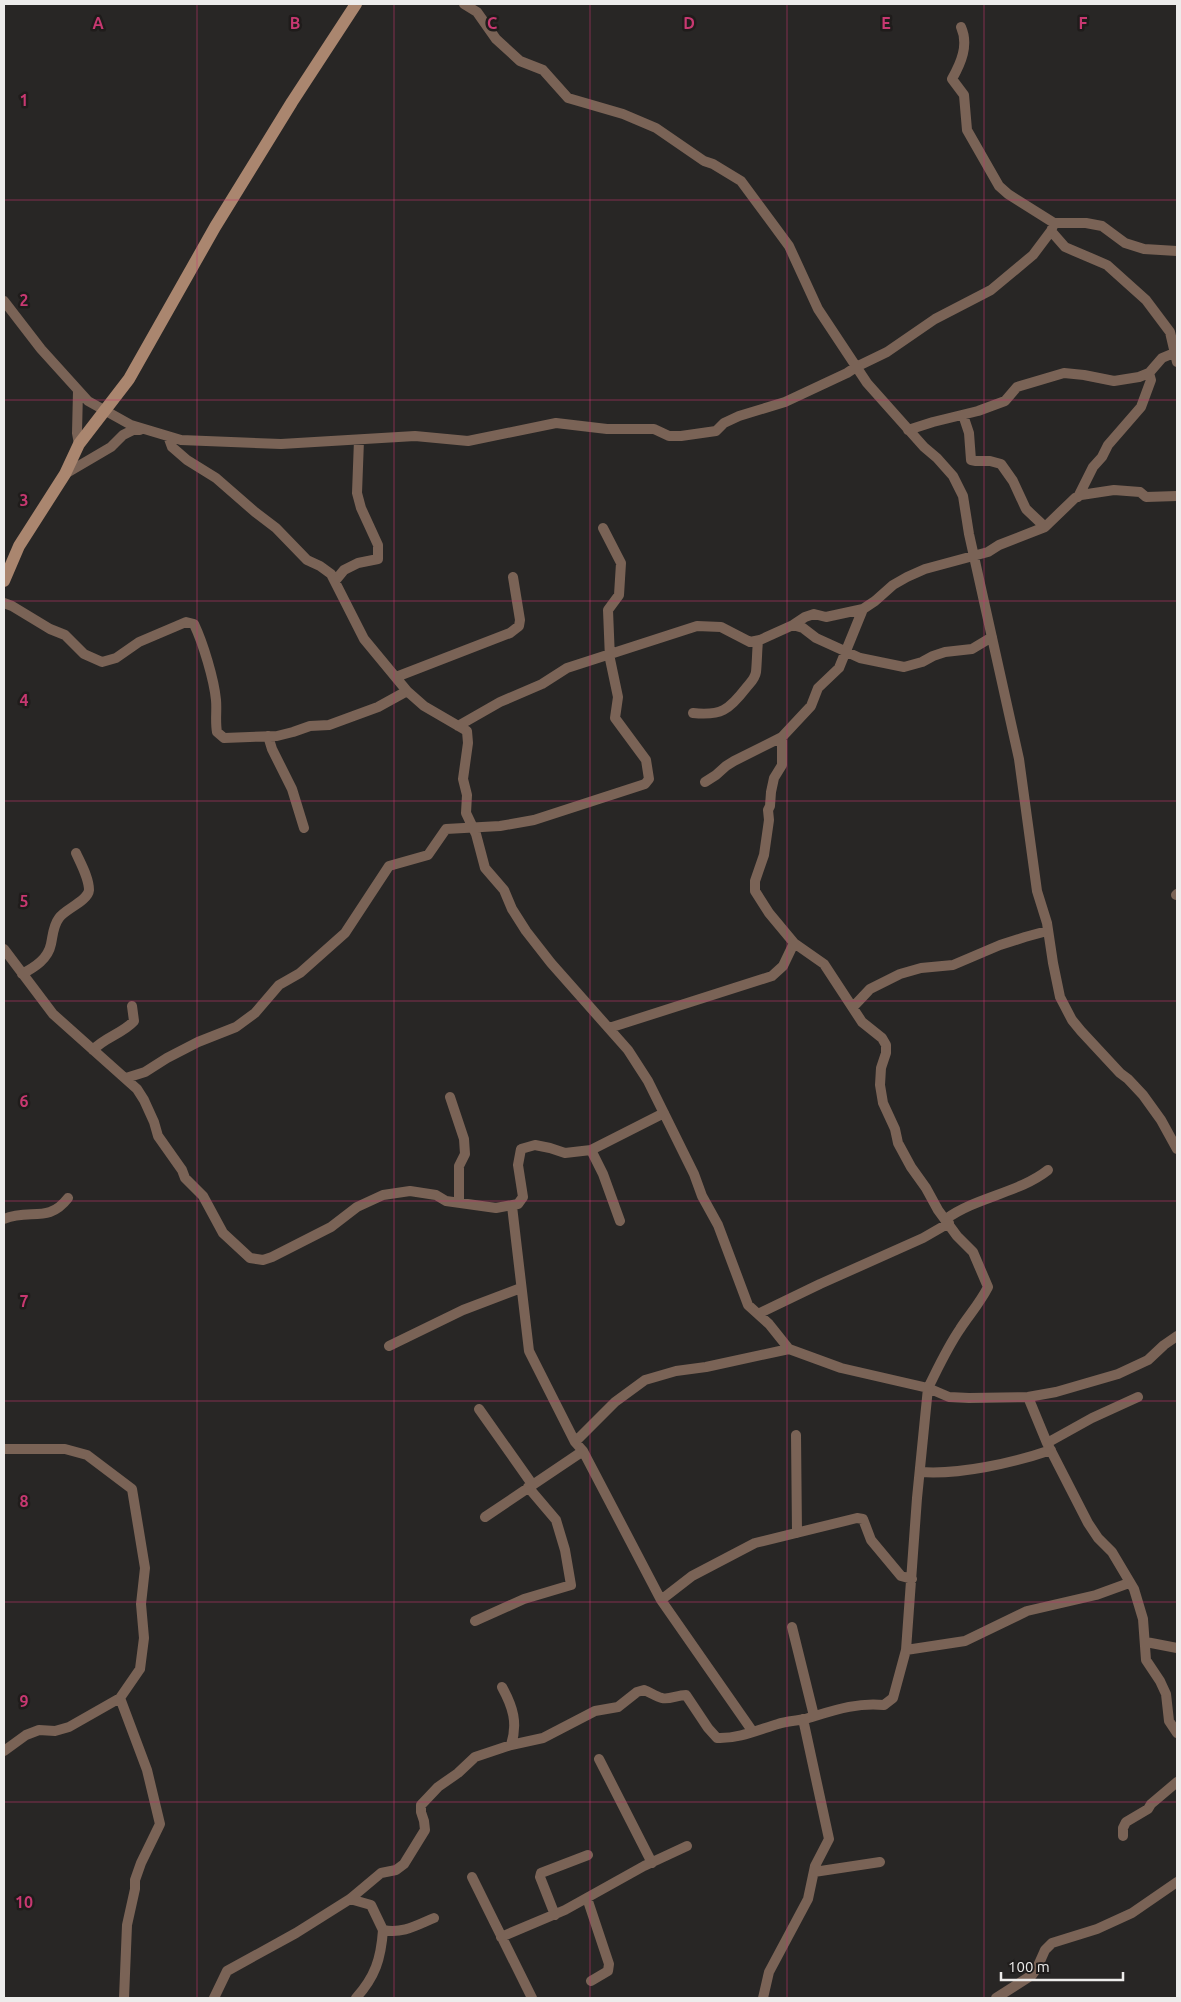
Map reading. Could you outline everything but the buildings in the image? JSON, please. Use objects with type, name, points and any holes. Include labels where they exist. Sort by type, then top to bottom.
[{"type":"street","points":[[4,581],[19,546],[65,474],[79,444],[104,409],[129,379],[214,227],[356,4]]},
{"type":"street","points":[[464,4],[477,12],[496,39],[520,61],[543,70],[568,98],[623,114],[656,128],[695,156],[741,181],[789,246],[818,309],[867,383],[908,430],[953,476],[963,496],[1019,759],[1037,891],[1047,923],[1060,997],[1072,1020],[1108,1062],[1143,1095],[1161,1120],[1177,1148]]},
{"type":"street","points":[[960,27],[964,35],[963,55],[952,79],[964,95],[967,130],[999,186],[1053,227],[1060,242]]},
{"type":"street","points":[[4,300],[41,349],[88,402],[131,425],[181,440],[262,444],[415,436],[468,441],[556,423],[608,429],[654,429],[669,436],[716,431],[724,423],[739,416],[799,396],[877,358],[929,322],[991,290],[1033,255],[1053,227],[1086,223],[1102,226],[1125,243],[1144,248],[1177,251]]},
{"type":"street","points":[[908,430],[963,415],[1004,401],[1017,387],[1064,373],[1093,376],[1114,381],[1128,380],[1149,373],[1162,358],[1176,358],[1170,332],[1146,300],[1107,265],[1097,259],[1077,253],[1060,242],[1044,240]]},
{"type":"street","points":[[458,726],[500,702],[542,684],[567,668],[697,626],[721,627],[750,642],[758,640],[793,625],[805,616],[814,614],[826,617],[862,609],[875,601],[893,585],[907,577],[988,552],[1018,537],[1045,527],[1078,497],[1093,467],[1102,457],[1108,445],[1141,407],[1151,380],[1149,373]]},
{"type":"street","points":[[78,391],[77,433],[79,444]]},
{"type":"street","points":[[963,415],[969,433],[972,460],[976,462],[990,460],[1001,464],[1013,481],[1026,509],[1045,527]]},
{"type":"street","points":[[65,474],[111,447],[128,432],[133,430],[148,431]]},
{"type":"street","points":[[168,436],[172,447],[187,460],[216,478],[276,528],[307,560],[331,574],[364,639],[407,691],[424,706],[467,731],[468,743],[462,779],[467,795],[466,813],[485,868],[504,890],[526,931],[551,963],[628,1050],[648,1081],[694,1174],[702,1196],[718,1225],[748,1305],[789,1349],[841,1368],[928,1388],[949,1397],[1028,1397],[1091,1383],[1118,1374],[1148,1360],[1177,1336]]},
{"type":"street","points":[[335,581],[344,570],[358,563],[378,559],[378,545],[361,508],[357,493],[359,440]]},
{"type":"street","points":[[1078,497],[1114,490],[1140,492],[1146,497],[1177,496]]},
{"type":"street","points":[[126,1078],[145,1072],[167,1058],[212,1035],[236,1027],[255,1013],[279,985],[300,973],[345,933],[365,904],[384,870],[389,866],[428,855],[446,829],[472,826],[500,826],[534,820],[639,786],[649,779],[646,760],[615,718],[618,697],[610,655],[608,610],[619,595],[621,563],[603,528]]},
{"type":"street","points":[[396,677],[510,633],[519,626],[520,620],[513,577]]},
{"type":"street","points":[[4,603],[64,635],[84,654],[102,662],[116,658],[139,642],[186,622],[194,624],[216,699],[217,732],[224,738],[268,736],[294,732],[310,726],[329,725],[378,707],[403,695],[407,691]]},
{"type":"street","points":[[705,782],[734,761],[782,737],[811,706],[818,688],[839,668],[862,609]]},
{"type":"street","points":[[793,625],[803,628],[816,638],[860,658],[904,667],[945,652],[972,649],[992,637]]},
{"type":"street","points":[[693,712],[712,712],[728,709],[741,696],[756,673],[758,640]]},
{"type":"street","points":[[268,736],[272,749],[292,789],[304,828]]},
{"type":"street","points":[[214,1998],[227,1971],[296,1933],[350,1899],[381,1873],[396,1870],[404,1864],[425,1830],[421,1812],[422,1805],[438,1787],[458,1773],[475,1757],[511,1745],[543,1738],[595,1711],[618,1707],[637,1692],[644,1690],[660,1698],[667,1699],[676,1695],[686,1695],[717,1738],[753,1732],[780,1723],[804,1719],[848,1706],[868,1703],[884,1705],[893,1698],[906,1650],[928,1388],[959,1330],[982,1299],[988,1287],[973,1252],[957,1236],[938,1210],[898,1143],[895,1129],[883,1103],[880,1085],[886,1045],[882,1038],[862,1022],[824,964],[794,943],[764,907],[754,887],[764,854],[769,820],[770,792],[774,778],[782,765],[782,737]]},
{"type":"street","points":[[22,974],[44,959],[51,945],[54,927],[58,919],[66,910],[80,902],[87,895],[89,890],[76,853]]},
{"type":"street","points":[[853,1007],[870,989],[900,974],[921,968],[953,965],[1000,945],[1047,931]]},
{"type":"street","points":[[609,1028],[772,976],[783,966],[794,943]]},
{"type":"street","points":[[4,949],[53,1014],[113,1070],[126,1078],[137,1089],[154,1122],[158,1136],[182,1170],[185,1178],[204,1196],[223,1233],[242,1251],[257,1260],[272,1257],[331,1227],[357,1207],[383,1195],[410,1191],[436,1195],[446,1201],[496,1208],[512,1206],[522,1202],[524,1197],[518,1165],[521,1150],[535,1145],[565,1153],[591,1150],[664,1113]]},
{"type":"street","points":[[93,1050],[101,1042],[128,1028],[134,1021],[132,1006]]},
{"type":"street","points":[[450,1097],[464,1139],[465,1154],[459,1166],[459,1202]]},
{"type":"street","points":[[591,1150],[603,1174],[620,1221]]},
{"type":"street","points":[[758,1314],[923,1238],[947,1221],[1009,1189],[1037,1178],[1048,1170]]},
{"type":"street","points":[[4,1219],[12,1216],[47,1214],[60,1208],[68,1198]]},
{"type":"street","points":[[512,1206],[528,1351],[661,1600],[753,1732]]},
{"type":"street","points":[[389,1346],[463,1310],[521,1288]]},
{"type":"street","points":[[575,1442],[616,1402],[645,1380],[789,1349]]},
{"type":"street","points":[[1028,1397],[1049,1447],[1088,1523],[1098,1538],[1112,1552],[1134,1590],[1143,1619],[1146,1660],[1166,1694],[1169,1721],[1177,1733]]},
{"type":"street","points":[[920,1472],[959,1472],[1036,1455],[1092,1418],[1138,1397]]},
{"type":"street","points":[[475,1621],[524,1599],[571,1585],[565,1550],[554,1517],[530,1486],[479,1409]]},
{"type":"street","points":[[796,1435],[797,1533]]},
{"type":"street","points":[[4,1449],[65,1449],[87,1454],[132,1489],[145,1568],[141,1604],[144,1638],[140,1669],[120,1698],[69,1727],[55,1731],[39,1730],[26,1735],[4,1750]]},
{"type":"street","points":[[484,1517],[583,1451]]},
{"type":"street","points":[[661,1600],[692,1576],[755,1543],[860,1518],[871,1540],[901,1576],[912,1578]]},
{"type":"street","points":[[906,1650],[965,1641],[1027,1611],[1096,1595],[1129,1583]]},
{"type":"street","points":[[792,1627],[814,1716]]},
{"type":"street","points":[[1146,1642],[1177,1648]]},
{"type":"street","points":[[502,1687],[511,1703],[515,1721],[511,1745]]},
{"type":"street","points":[[120,1698],[147,1770],[160,1824],[140,1863],[134,1880],[135,1890],[128,1925],[124,1998]]},
{"type":"street","points":[[763,1998],[769,1972],[808,1899],[815,1866],[829,1839],[804,1719]]},
{"type":"street","points":[[599,1759],[652,1863]]},
{"type":"street","points":[[1123,1836],[1123,1828],[1126,1822],[1148,1809],[1151,1804],[1177,1782]]},
{"type":"street","points":[[501,1937],[555,1915],[610,1884],[687,1846]]},
{"type":"street","points":[[555,1915],[540,1877],[541,1872],[588,1855]]},
{"type":"street","points":[[814,1872],[880,1862]]},
{"type":"street","points":[[472,1878],[532,1998]]},
{"type":"street","points":[[996,1998],[1032,1975],[1045,1950],[1052,1943],[1097,1929],[1132,1913],[1177,1882]]},
{"type":"street","points":[[588,1898],[609,1964],[608,1972],[591,1981]]},
{"type":"street","points":[[350,1899],[371,1906],[383,1930],[380,1958],[371,1979],[356,1998]]},
{"type":"street","points":[[383,1930],[398,1932],[434,1918]]}]
